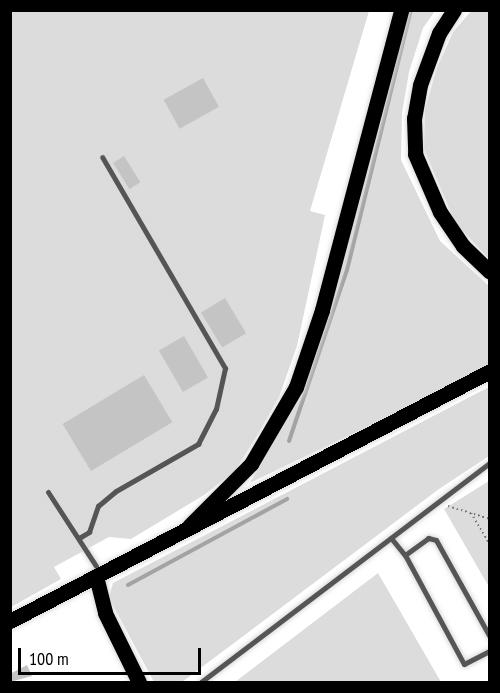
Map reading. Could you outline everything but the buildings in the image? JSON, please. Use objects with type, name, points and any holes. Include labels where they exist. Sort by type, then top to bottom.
[{"type":"main road","points":[[189,526],[251,464],[296,387],[322,310],[401,10]]},
{"type":"main road","points":[[454,10],[440,33],[420,85],[414,118],[415,154],[440,212],[463,246],[489,272]]},
{"type":"main road","points":[[10,621],[96,571],[189,526],[489,371]]},
{"type":"main road","points":[[96,571],[105,613],[138,682]]},
{"type":"lane","points":[[78,538],[89,532],[98,506],[116,491],[198,444],[216,409],[225,368],[102,157]]},
{"type":"lane","points":[[201,682],[489,464]]},
{"type":"lane","points":[[48,492],[96,571]]},
{"type":"lane","points":[[391,538],[405,555],[464,663],[489,654]]},
{"type":"lane","points":[[405,555],[428,538],[436,540],[489,636]]},
{"type":"path","points":[[436,502],[489,519]]},
{"type":"path","points":[[471,513],[489,546]]},
{"type":"shaded area","points":[[11,11],[369,11],[310,211],[325,215],[297,346],[279,397],[258,434],[235,471],[204,495],[131,539],[109,537],[54,567],[61,579],[11,607]]},
{"type":"shaded area","points":[[406,11],[435,11],[423,28],[409,72],[402,113],[401,160],[440,241],[489,286],[489,368],[250,483],[301,391]]},
{"type":"shaded area","points":[[471,11],[489,11],[489,259],[455,222],[424,149],[425,109],[437,68],[453,32]]},
{"type":"shaded area","points":[[489,387],[489,456],[439,489],[182,682],[154,682],[109,598],[113,583]]},
{"type":"shaded area","points":[[489,481],[489,587],[444,509]]},
{"type":"shaded area","points":[[378,573],[441,682],[235,682]]},
{"type":"waterway","points":[[289,441],[347,270],[411,10]]},
{"type":"waterway","points":[[128,585],[287,499]]}]
